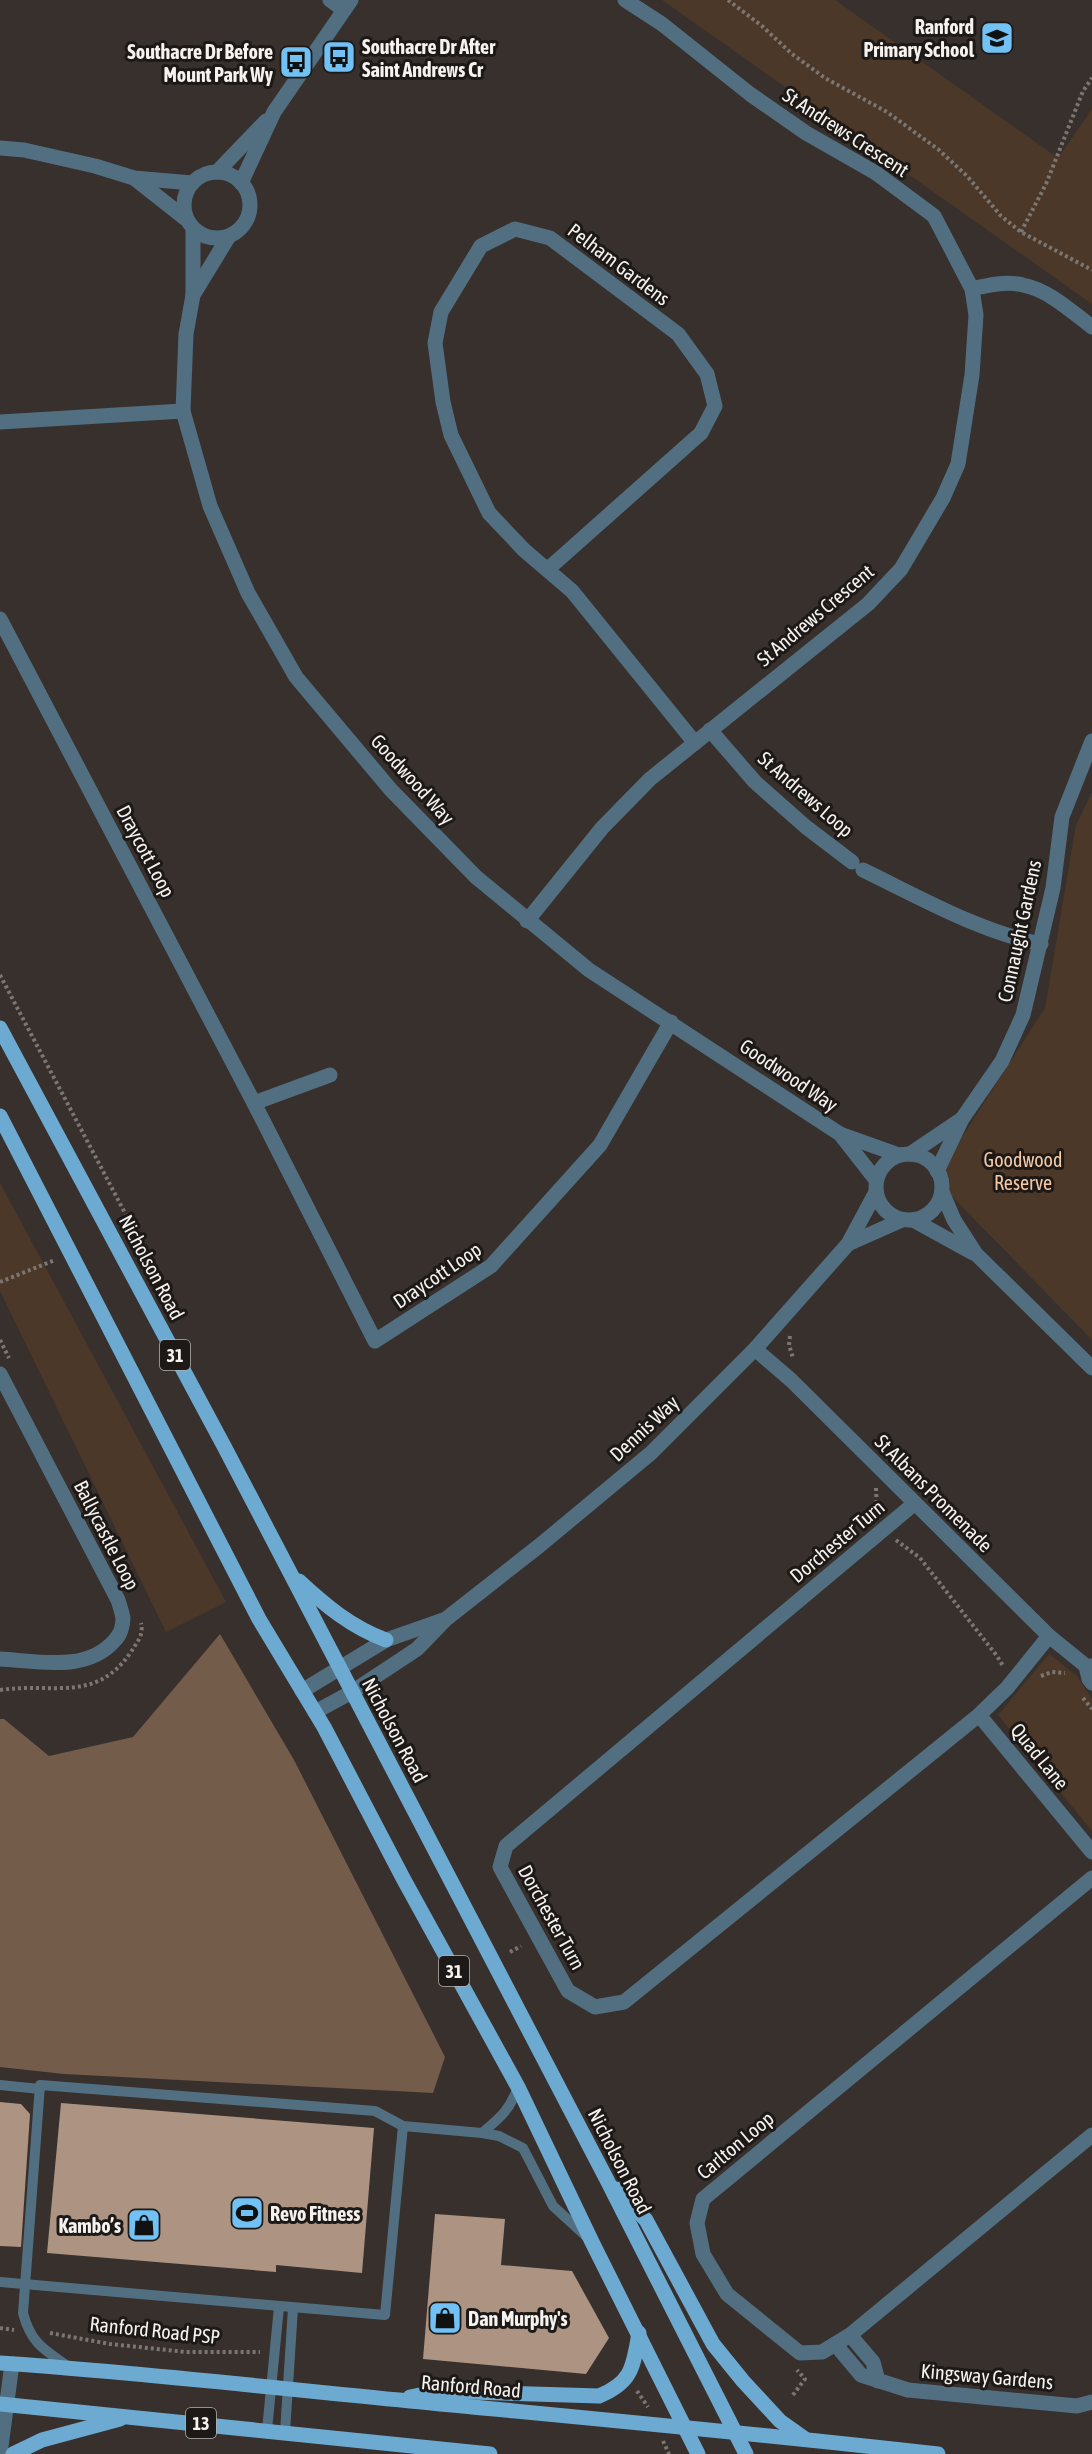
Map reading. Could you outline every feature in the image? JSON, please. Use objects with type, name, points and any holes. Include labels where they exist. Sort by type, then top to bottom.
[{"type":"main road","name":"Nicholson Road","points":[[0,1028],[290,1573],[606,2178],[746,2454]]},
{"type":"main road","name":"31","points":[[0,1116],[259,1619],[315,1712],[518,2087],[592,2242],[698,2454]]},
{"type":"main road","points":[[290,1573],[336,1614],[351,1624],[386,1640]]},
{"type":"main road","points":[[606,2178],[646,2220],[713,2343],[742,2380],[780,2421],[805,2439]]},
{"type":"main road","points":[[395,2400],[439,2391],[599,2396],[613,2390],[626,2380],[633,2366],[639,2333]]},
{"type":"main road","name":"Ranford Road","points":[[6,2363],[280,2387],[938,2454]]},
{"type":"main road","name":"13","points":[[3,2405],[490,2454]]},
{"type":"main road","points":[[13,2454],[42,2439],[128,2417]]},
{"type":"street","points":[[217,172],[274,112],[348,5],[330,0]]},
{"type":"street","name":"St Andrews Crescent","points":[[527,921],[602,828],[650,779],[868,604],[901,569],[943,498],[958,464],[972,375],[976,315],[972,289],[934,216],[876,173],[806,133],[750,94],[662,24],[625,0]]},
{"type":"street","points":[[241,183],[274,112]]},
{"type":"street","points":[[0,148],[24,150],[95,166],[134,178],[192,183]]},
{"type":"street","points":[[134,178],[190,224],[205,236],[219,238],[229,236],[245,223],[249,212],[248,194],[241,183],[232,176],[217,172],[206,173],[192,183],[186,193],[183,207],[190,224]]},
{"type":"street","name":"Goodwood Way","points":[[190,224],[193,295],[186,334],[183,411],[210,506],[248,593],[296,677],[391,790],[476,878],[589,970],[840,1134],[905,1155],[921,1156],[930,1162],[938,1171],[942,1192],[954,1220],[976,1254],[1092,1368]]},
{"type":"street","name":"Pelham Gardens","points":[[548,569],[701,433],[715,406],[707,374],[678,334],[550,238],[514,229],[481,246],[441,312],[435,344],[443,402],[451,435],[489,513],[524,550],[572,591],[694,743]]},
{"type":"street","name":"Goodwood Way","points":[[193,295],[229,236]]},
{"type":"street","points":[[972,289],[999,284],[1024,285],[1053,298],[1092,327]]},
{"type":"street","points":[[0,422],[183,411]]},
{"type":"street","name":"Draycott Loop","points":[[0,619],[254,1103],[375,1341],[491,1266],[600,1145],[671,1022]]},
{"type":"street","name":"St Andrews Loop","points":[[710,730],[755,782],[806,827],[858,866],[975,924],[1014,939],[1041,944]]},
{"type":"street","name":"Connaught Gardens","points":[[938,1171],[962,1119],[1002,1060],[1023,1015],[1053,888],[1062,817],[1092,741]]},
{"type":"street","points":[[254,1103],[330,1075]]},
{"type":"street","name":"Connaught Gardens","points":[[905,1155],[962,1119]]},
{"type":"street","name":"Goodwood Way","points":[[840,1134],[876,1186],[880,1205],[886,1212],[908,1220],[976,1254]]},
{"type":"street","points":[[876,1186],[884,1165],[905,1155]]},
{"type":"street","name":"Dennis Way","points":[[315,1712],[352,1692],[417,1649],[446,1619],[651,1453],[754,1349],[848,1244],[876,1186]]},
{"type":"street","points":[[908,1220],[928,1215],[936,1206],[942,1192]]},
{"type":"street","name":"Dennis Way","points":[[848,1244],[908,1220]]},
{"type":"street","name":"St Albans Promenade","points":[[754,1349],[791,1380],[1049,1636],[1089,1666],[1089,1679],[1092,1683]]},
{"type":"street","name":"Ballycastle Loop","points":[[0,1374],[118,1600],[123,1619],[119,1635],[106,1650],[87,1659],[64,1663],[0,1659]]},
{"type":"street","name":"Dorchester Turn","points":[[915,1503],[506,1846],[500,1867],[568,1990],[595,2007],[624,2002],[979,1715],[1016,1677],[1049,1636]]},
{"type":"street","name":"Dennis Way","points":[[302,1691],[386,1640],[446,1619]]},
{"type":"street","name":"Quad Lane","points":[[979,1715],[1092,1852]]},
{"type":"street","name":"Carlton Loop","points":[[800,2354],[727,2294],[703,2254],[697,2223],[703,2199],[1092,1878]]},
{"type":"street","points":[[800,2354],[822,2352],[850,2335],[1092,2135]]},
{"type":"street","points":[[850,2335],[873,2362],[878,2381]]},
{"type":"street","name":"Kingsway Gardens","points":[[835,2344],[861,2375],[919,2391],[1077,2406],[1092,2403]]},
{"type":"street","points":[[0,2454],[6,2363]]},
{"type":"lane","points":[[0,2085],[40,2089]]},
{"type":"lane","points":[[69,2367],[37,2345],[28,2331],[23,2313],[40,2085],[375,2110],[403,2126],[498,2136],[523,2148],[553,2206],[592,2242]]},
{"type":"lane","points":[[482,2133],[502,2117],[512,2105],[518,2087]]},
{"type":"lane","points":[[0,2282],[385,2315],[403,2126]]},
{"type":"lane","points":[[279,2307],[280,2387],[285,2432]]},
{"type":"lane","points":[[267,2430],[280,2387],[293,2308]]},
{"type":"path","points":[[728,0],[762,26],[792,54],[825,78],[886,112],[939,150],[967,176],[1000,216],[1021,232],[1092,270]]},
{"type":"path","points":[[1021,232],[1046,184],[1083,91],[1092,78]]},
{"type":"path","points":[[0,975],[136,1234]]},
{"type":"path","points":[[0,1282],[56,1260]]},
{"type":"path","points":[[790,1334],[789,1345],[799,1372],[791,1380]]},
{"type":"path","points":[[870,1480],[878,1496],[876,1519],[901,1546],[920,1558],[998,1656],[1004,1667],[1028,1687],[1043,1675],[1052,1672],[1065,1672],[1070,1676]]},
{"type":"path","points":[[1081,1696],[1092,1709]]},
{"type":"path","points":[[510,1952],[521,1946]]},
{"type":"path","points":[[0,2328],[18,2330]]},
{"type":"path","name":"Ranford Road PSP","points":[[40,2332],[110,2344],[186,2352],[268,2351]]},
{"type":"path","points":[[793,2395],[805,2379],[795,2368],[800,2354]]},
{"type":"path","points":[[640,2394],[644,2400]]},
{"type":"green space","points":[[662,0],[835,0],[1058,158],[1092,109],[1092,304]]},
{"type":"green space","name":"Goodwood Reserve","points":[[1092,792],[1092,1340],[935,1179],[1045,1008],[1076,825]]},
{"type":"green space","points":[[0,1183],[226,1602],[166,1632],[0,1291]]},
{"type":"green space","points":[[1049,1654],[1077,1676],[1092,1699],[1092,1831],[998,1715]]},
{"type":"shaded area","points":[[220,1634],[294,1760],[445,2057],[433,2093],[64,2074],[0,2067],[0,1719],[4,1719],[49,1756],[133,1737]]},
{"type":"building","points":[[0,2102],[21,2104],[30,2114],[21,2247],[0,2246]]},
{"type":"building","points":[[61,2103],[374,2128],[362,2273],[276,2265],[276,2272],[47,2253]]},
{"type":"building","points":[[435,2214],[505,2219],[501,2265],[572,2271],[609,2338],[586,2374],[423,2359]]},
{"type":"place","name":"Ranford Primary School","points":[[997,38]]},
{"type":"place","name":"Southacre Dr After Saint Andrews Cr","points":[[339,57]]},
{"type":"place","name":"Southacre Dr Before Mount Park Wy","points":[[296,62]]},
{"type":"place","name":"Revo Fitness","points":[[247,2213]]},
{"type":"place","name":"Kambo’s","points":[[144,2225]]},
{"type":"place","name":"Dan Murphy's","points":[[445,2318]]}]
